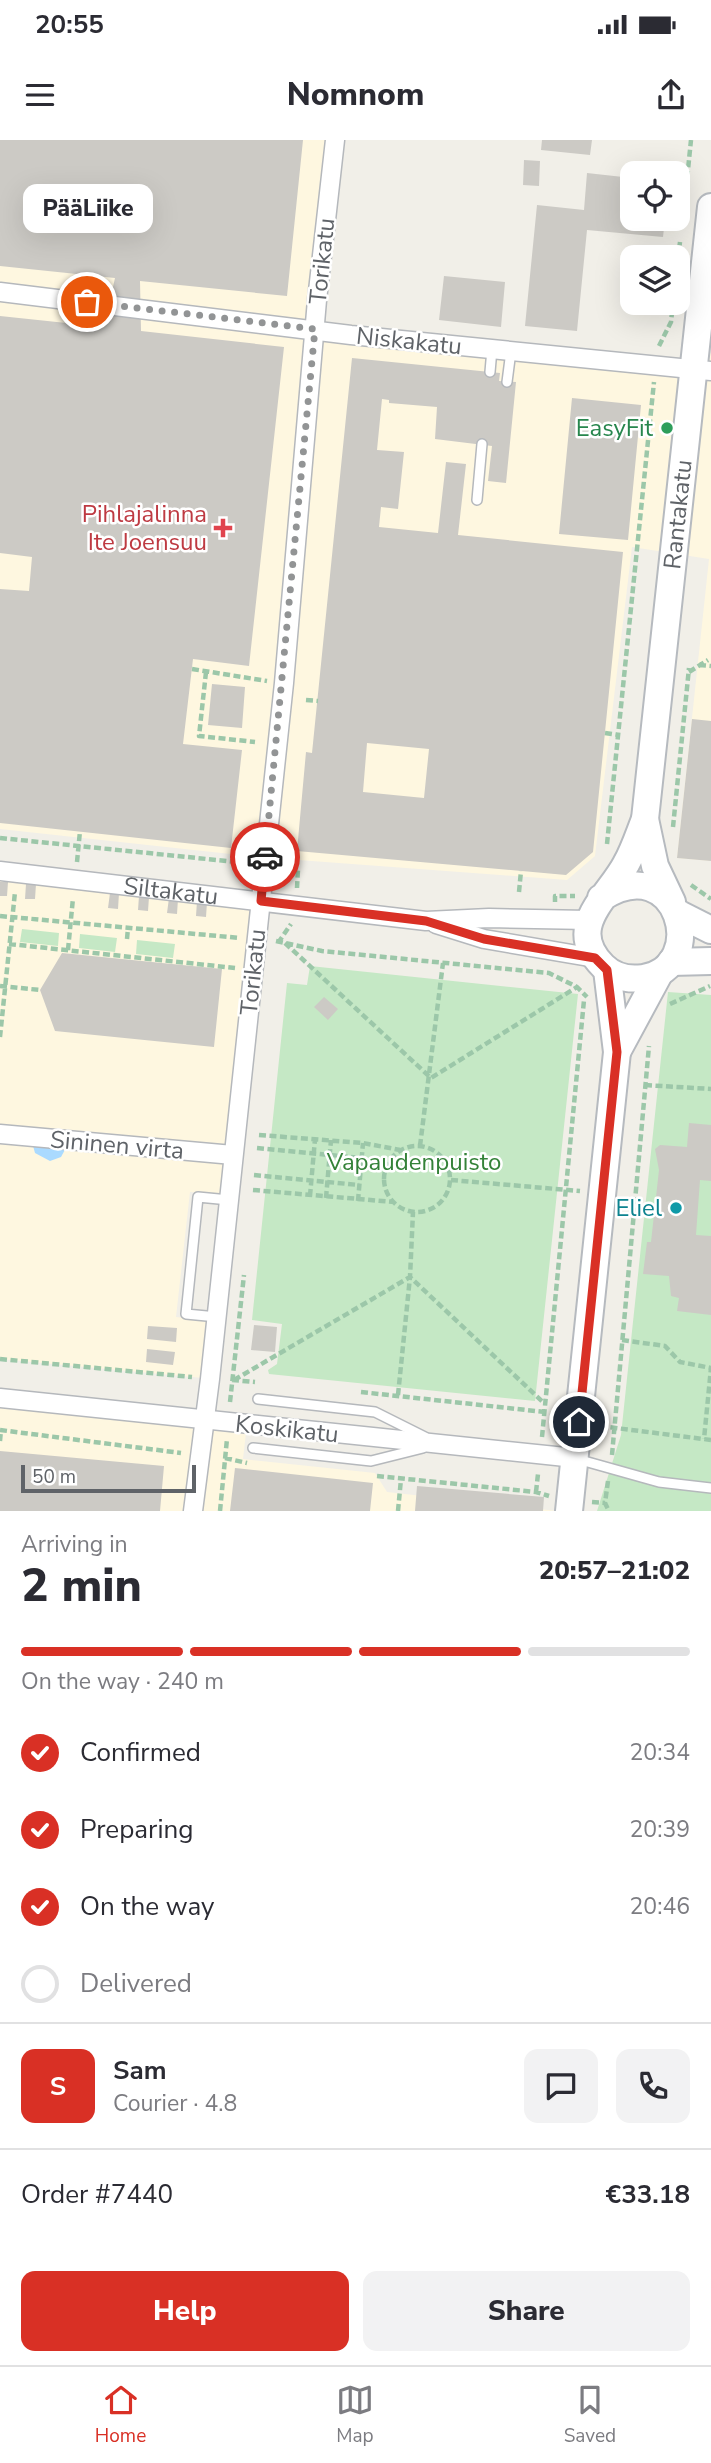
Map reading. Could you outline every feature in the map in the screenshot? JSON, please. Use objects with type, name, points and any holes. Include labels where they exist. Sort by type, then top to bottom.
[{"type":"main road","name":"Rantakatu","points":[[591,902],[626,864],[645,819],[702,369],[711,207]]},
{"type":"main road","name":"Rantakatu","points":[[645,819],[655,866],[676,908]]},
{"type":"main road","points":[[633,1020],[588,939],[591,902],[618,887],[638,884],[657,890],[676,908],[711,930]]},
{"type":"main road","points":[[559,1504],[575,1458],[617,1052],[682,939],[676,908]]},
{"type":"main road","points":[[601,964],[620,977],[634,979],[665,968],[711,961]]},
{"type":"street","name":"Torikatu","points":[[193,1511],[229,1200],[248,939],[261,901],[335,140]]},
{"type":"street","name":"Niskakatu","points":[[0,292],[492,349],[702,369]]},
{"type":"street","name":"Siltakatu","points":[[8,872],[426,921],[489,918],[591,902]]},
{"type":"street","name":"Siltakatu","points":[[426,921],[484,939],[601,964]]},
{"type":"street","name":"Sininen virta","points":[[0,1134],[233,1155]]},
{"type":"street","name":"Koskikatu","points":[[0,1398],[575,1458]]},
{"type":"lane","points":[[490,372],[492,349]]},
{"type":"lane","points":[[508,382],[511,351]]},
{"type":"lane","points":[[477,500],[482,444]]},
{"type":"lane","points":[[217,1317],[186,1314],[198,1197],[229,1200]]},
{"type":"lane","points":[[258,1399],[375,1412],[439,1444]]},
{"type":"lane","points":[[253,1448],[370,1461],[439,1444]]},
{"type":"lane","points":[[575,1458],[659,1482],[711,1488]]},
{"type":"path","points":[[689,161],[691,140]]},
{"type":"path","points":[[606,850],[656,365],[660,343],[666,337],[672,315]]},
{"type":"path","points":[[688,673],[708,660]]},
{"type":"path","points":[[673,831],[689,662]]},
{"type":"path","points":[[698,665],[711,666]]},
{"type":"path","points":[[192,670],[271,682]]},
{"type":"path","points":[[206,672],[199,736],[255,742]]},
{"type":"path","points":[[306,700],[318,701]]},
{"type":"path","points":[[605,733],[618,735]]},
{"type":"path","points":[[0,838],[247,863]]},
{"type":"path","points":[[519,892],[521,871]]},
{"type":"path","points":[[0,1037],[12,917],[8,872]]},
{"type":"path","points":[[555,896],[577,896],[591,902]]},
{"type":"path","points":[[0,916],[284,942],[323,951],[549,973],[577,987],[584,996],[633,1020],[711,986]]},
{"type":"path","points":[[127,939],[128,928]]},
{"type":"path","points":[[284,942],[431,1078]]},
{"type":"path","points":[[9,944],[237,968]]},
{"type":"path","points":[[420,1146],[431,1078],[443,963]]},
{"type":"path","points":[[3,986],[40,990]]},
{"type":"path","points":[[431,1078],[577,987]]},
{"type":"path","points":[[544,1418],[584,996]]},
{"type":"path","points":[[633,1020],[645,1085],[615,1429],[711,1440]]},
{"type":"path","points":[[645,1085],[711,1089]]},
{"type":"path","points":[[253,1190],[394,1202],[413,1212],[426,1211],[439,1204],[447,1194],[450,1180],[442,1157],[432,1149],[420,1146],[401,1150],[363,1143],[259,1135]]},
{"type":"path","points":[[310,1196],[315,1139]]},
{"type":"path","points":[[326,1198],[331,1140]]},
{"type":"path","points":[[358,1201],[363,1143]]},
{"type":"path","points":[[257,1148],[362,1158]]},
{"type":"path","points":[[394,1202],[384,1181],[391,1158],[401,1150]]},
{"type":"path","points":[[254,1175],[359,1185]]},
{"type":"path","points":[[450,1180],[566,1190]]},
{"type":"path","points":[[398,1395],[410,1277],[413,1212]]},
{"type":"path","points":[[410,1277],[545,1404]]},
{"type":"path","points":[[233,1381],[410,1277]]},
{"type":"path","points":[[622,1340],[665,1346],[680,1362],[711,1368],[704,1439]]},
{"type":"path","points":[[0,1441],[1,1430],[225,1458],[220,1511]]},
{"type":"path","points":[[398,1511],[401,1479],[536,1492],[559,1504]]},
{"type":"path","points":[[605,1503],[609,1511]]},
{"type":"shaded area","points":[[0,140],[339,140],[321,321],[691,363],[711,353],[711,861],[677,858],[709,559],[632,547],[595,856],[567,880],[258,857],[0,829]]},
{"type":"shaded area","points":[[0,871],[254,900],[223,1195],[190,1192],[176,1317],[209,1321],[203,1378],[0,1359]]},
{"type":"shaded area","points":[[0,1405],[246,1433],[243,1459],[375,1473],[387,1492],[557,1511],[0,1511]]},
{"type":"green space","points":[[22,929],[59,933],[58,946],[20,942]]},
{"type":"green space","points":[[80,934],[117,938],[115,952],[79,948]]},
{"type":"green space","points":[[137,940],[175,944],[173,958],[136,954]]},
{"type":"green space","name":"Vapaudenpuisto","points":[[310,966],[578,994],[535,1401],[269,1374],[268,1370],[277,1364],[282,1324],[252,1320],[287,983],[307,985]]},
{"type":"green space","points":[[668,992],[711,995],[711,1511],[597,1511],[621,1435]]},
{"type":"water","points":[[32,1142],[67,1146],[61,1157],[50,1161],[35,1153]]},
{"type":"building","points":[[0,140],[303,140],[287,296],[140,281],[141,331],[284,347],[249,666],[193,659],[183,744],[242,750],[231,848],[0,823],[0,589],[29,591],[32,557],[0,553],[0,316],[104,327],[115,278],[0,266]]},
{"type":"building","points":[[542,140],[592,140],[590,155],[541,150]]},
{"type":"building","points":[[524,160],[540,161],[539,186],[523,185]]},
{"type":"building","points":[[587,173],[620,177],[620,231],[664,231],[663,237],[587,230],[577,331],[525,326],[537,205],[584,210]]},
{"type":"building","points":[[444,276],[505,282],[501,327],[439,320]]},
{"type":"building","points":[[352,358],[500,373],[499,381],[516,382],[506,483],[488,481],[492,446],[435,439],[437,407],[389,403],[389,400],[382,399],[377,450],[404,452],[398,509],[381,507],[379,527],[438,533],[446,462],[466,464],[458,535],[623,552],[593,852],[566,875],[297,851],[306,752],[312,753]],"holes":[[[367,743],[429,749],[424,798],[363,792]]]},
{"type":"building","points":[[572,398],[641,405],[628,540],[559,534]]},
{"type":"building","points":[[212,684],[245,687],[242,728],[208,725]]},
{"type":"building","points":[[692,719],[711,721],[711,861],[677,858]]},
{"type":"building","points":[[0,882],[8,882],[7,896],[0,896]]},
{"type":"building","points":[[26,884],[36,884],[35,899],[25,899]]},
{"type":"building","points":[[110,893],[119,893],[118,909],[108,908]]},
{"type":"building","points":[[139,896],[149,897],[148,911],[138,910]]},
{"type":"building","points":[[169,898],[178,899],[177,914],[167,913]]},
{"type":"building","points":[[197,901],[207,902],[206,917],[196,916]]},
{"type":"building","points":[[62,953],[222,969],[214,1047],[55,1031],[40,990]]},
{"type":"building","points":[[324,997],[338,1009],[328,1020],[314,1007]]},
{"type":"building","name":"Eliel","points":[[689,1123],[711,1125],[711,1181],[700,1180],[696,1235],[711,1236],[711,1315],[677,1311],[679,1298],[671,1296],[669,1276],[643,1274],[647,1242],[651,1242],[659,1170],[655,1149],[660,1145],[687,1147]]},
{"type":"building","points":[[254,1325],[277,1327],[275,1352],[251,1350]]},
{"type":"building","points":[[148,1326],[177,1328],[176,1342],[147,1339]]},
{"type":"building","points":[[147,1349],[175,1352],[173,1365],[146,1362]]},
{"type":"building","points":[[0,1451],[164,1466],[160,1511],[0,1511]]},
{"type":"building","points":[[235,1468],[373,1483],[370,1511],[230,1511]]},
{"type":"building","points":[[417,1486],[544,1497],[543,1511],[415,1511]]},
{"type":"way so far","points":[[87,302],[315,329],[284,683],[265,857]]},
{"type":"place","name":"PääLiike","points":[[87,302]]},
{"type":"place","name":"EasyFit","points":[[667,428]]},
{"type":"place","name":"Pihlajalinna Ite Joensuu","points":[[223,528]]},
{"type":"place","name":"Eliel","points":[[676,1208]]},
{"type":"route","points":[[265,857],[261,901],[426,921],[484,939],[595,958],[607,970],[614,1010],[617,1052],[579,1422]]}]
